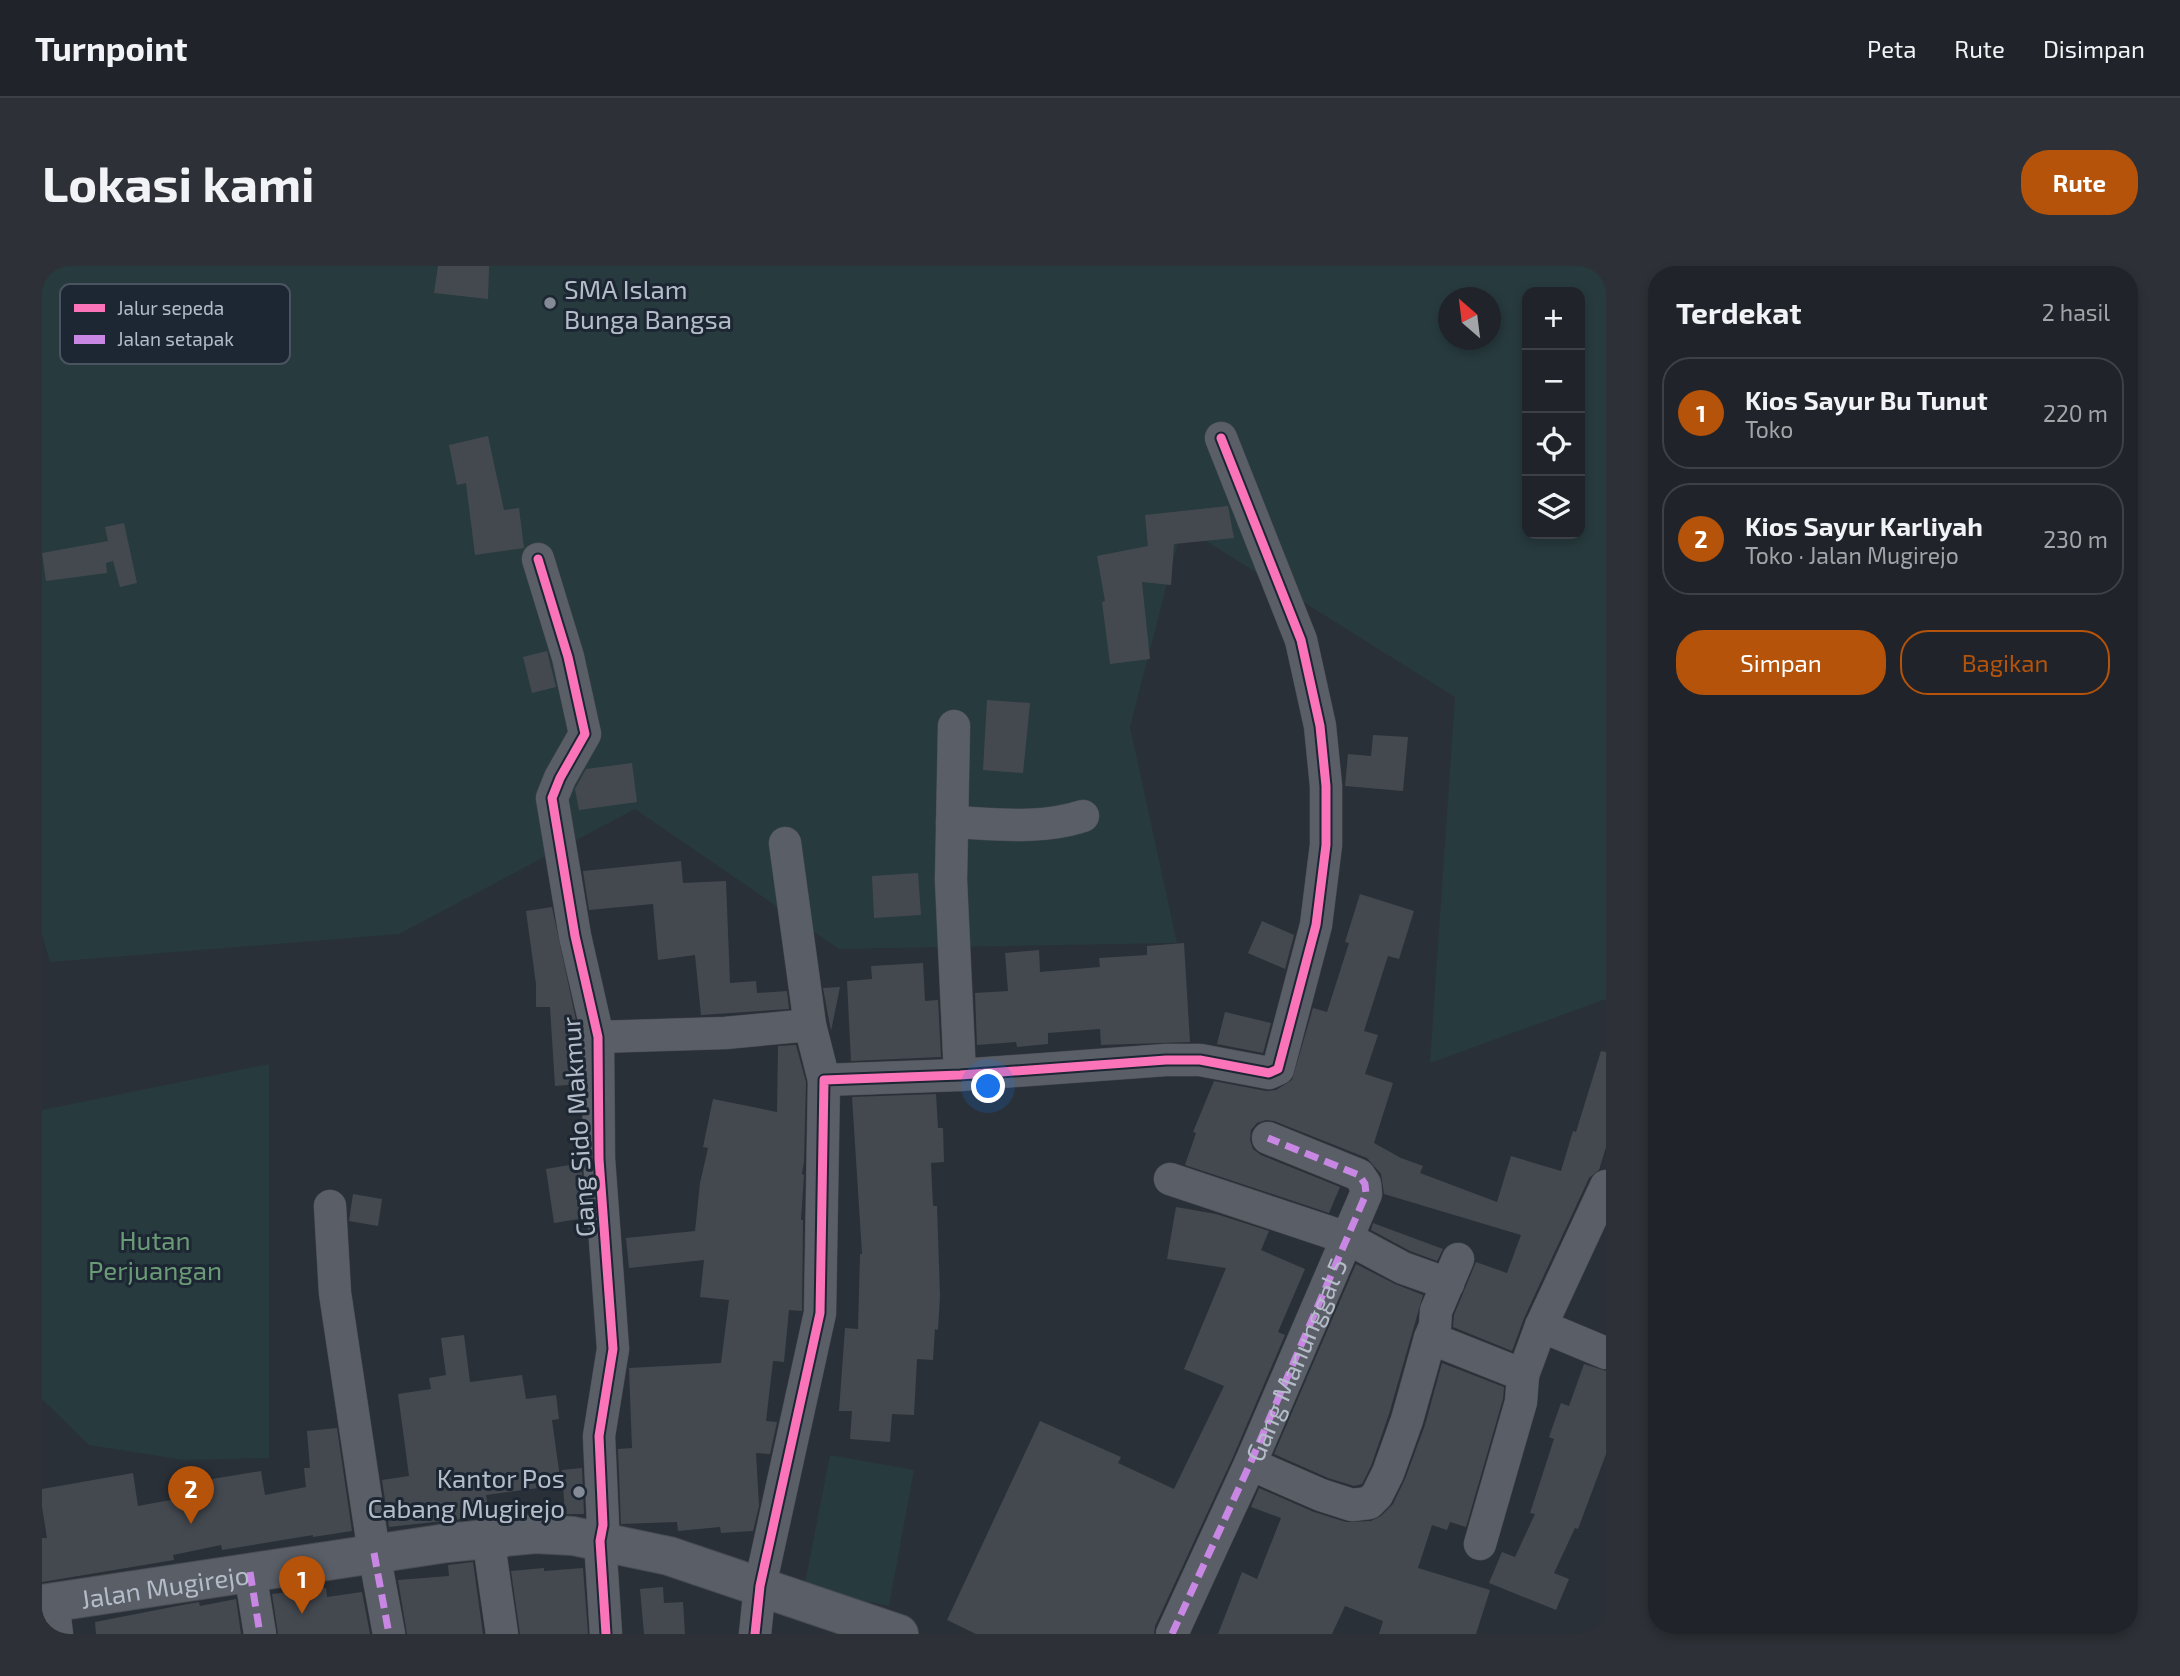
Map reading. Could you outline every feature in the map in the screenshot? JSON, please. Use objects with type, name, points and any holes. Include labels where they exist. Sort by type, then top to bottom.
[{"type":"street","points":[[824,1080],[960,1075],[1166,1060],[1200,1060],[1269,1073],[1279,1064],[1316,925],[1326,845],[1324,762],[1320,726],[1301,640],[1221,438]]},
{"type":"street","name":"Gang Sido Makmur","points":[[538,559],[568,657],[584,734],[559,778],[552,798],[576,936],[598,1037],[599,1159],[613,1349],[599,1436],[603,1525],[600,1541],[606,1634]]},
{"type":"street","points":[[954,726],[951,880],[960,1075]]},
{"type":"street","points":[[953,822],[1027,826],[1059,824],[1083,816]]},
{"type":"street","points":[[755,1634],[760,1586],[820,1313],[824,1080],[810,1025],[785,843]]},
{"type":"street","points":[[598,1037],[725,1033],[810,1025]]},
{"type":"street","name":"Gang Manunggal 5","points":[[1172,1634],[1250,1464],[1366,1194],[1366,1184],[1359,1175],[1268,1138]]},
{"type":"street","points":[[1170,1179],[1347,1238],[1403,1268],[1453,1271],[1436,1311],[1435,1326],[1388,1473],[1377,1495],[1369,1503],[1352,1504],[1331,1498],[1250,1464]]},
{"type":"street","points":[[1480,1544],[1521,1402],[1523,1375],[1541,1326],[1606,1186]]},
{"type":"street","points":[[330,1206],[335,1293],[374,1553],[389,1634]]},
{"type":"street","points":[[1541,1326],[1606,1353]]},
{"type":"street","points":[[1430,1338],[1523,1375]]},
{"type":"street","name":"Jalan Mugirejo","points":[[51,1613],[250,1572],[488,1537],[535,1534],[573,1536],[669,1556],[899,1634]]},
{"type":"street","points":[[488,1537],[502,1634]]},
{"type":"street","points":[[250,1572],[260,1634]]},
{"type":"green space","points":[[42,266],[1606,266],[1606,999],[1430,1063],[1455,697],[1182,526],[1130,727],[1177,943],[839,949],[635,809],[399,934],[50,962],[42,935]]},
{"type":"green space","name":"Hutan Perjuangan","points":[[269,1064],[269,1458],[184,1460],[89,1445],[42,1399],[42,1110]]},
{"type":"green space","points":[[830,1455],[914,1470],[889,1606],[804,1588]]},
{"type":"building","points":[[438,266],[489,266],[488,299],[434,293]]},
{"type":"building","points":[[488,436],[504,510],[519,508],[524,548],[475,555],[466,483],[457,485],[449,445]]},
{"type":"building","points":[[1228,506],[1234,538],[1174,544],[1171,585],[1142,582],[1150,659],[1110,664],[1102,602],[1105,601],[1097,556],[1148,546],[1145,515]]},
{"type":"building","points":[[124,523],[137,583],[120,587],[113,561],[106,563],[107,573],[46,581],[42,553],[108,541],[105,527]]},
{"type":"building","points":[[547,651],[556,687],[532,693],[523,657]]},
{"type":"building","points":[[987,700],[1030,703],[1023,773],[983,770]]},
{"type":"building","points":[[1373,735],[1408,737],[1403,791],[1345,786],[1348,754],[1371,756]]},
{"type":"building","points":[[632,763],[637,802],[579,810],[575,789],[586,769]]},
{"type":"building","points":[[681,861],[683,883],[726,881],[730,983],[756,981],[757,993],[787,991],[789,1009],[701,1015],[695,955],[658,960],[653,904],[589,910],[583,871]]},
{"type":"building","points":[[918,873],[921,915],[874,918],[872,876]]},
{"type":"building","points":[[1360,894],[1414,911],[1399,959],[1388,956],[1364,1031],[1378,1035],[1365,1074],[1393,1083],[1374,1143],[1401,1158],[1423,1166],[1420,1173],[1497,1202],[1511,1156],[1561,1171],[1601,1051],[1606,1052],[1606,1147],[1599,1170],[1589,1178],[1524,1318],[1512,1351],[1453,1327],[1454,1315],[1476,1262],[1507,1273],[1521,1235],[1384,1194],[1381,1174],[1367,1158],[1274,1121],[1257,1123],[1251,1130],[1253,1149],[1261,1155],[1340,1187],[1329,1213],[1185,1165],[1196,1133],[1193,1132],[1214,1081],[1266,1091],[1276,1090],[1292,1080],[1313,1008],[1327,1012],[1349,943],[1345,942]]},
{"type":"building","points":[[552,907],[580,1039],[580,1084],[555,1086],[550,1007],[536,1007],[536,984],[526,911]]},
{"type":"building","points":[[1262,921],[1294,935],[1285,969],[1248,953]]},
{"type":"building","points":[[1184,943],[1190,1042],[1101,1045],[1100,1029],[1048,1033],[1048,1044],[1017,1047],[1016,1042],[977,1045],[975,993],[1008,991],[1005,953],[1039,950],[1040,972],[1100,967],[1099,958],[1147,955],[1147,946]]},
{"type":"building","points":[[923,963],[925,1001],[938,1000],[941,1057],[851,1061],[847,981],[872,979],[871,966]]},
{"type":"building","points":[[840,987],[831,1031],[823,988]]},
{"type":"building","points":[[1225,1012],[1271,1023],[1263,1053],[1217,1044]]},
{"type":"building","points":[[796,1045],[806,1082],[801,1220],[802,1311],[789,1310],[784,1362],[773,1361],[766,1421],[777,1422],[770,1454],[756,1453],[759,1506],[753,1531],[721,1533],[720,1527],[678,1531],[677,1522],[621,1524],[618,1449],[632,1448],[629,1368],[721,1363],[729,1300],[700,1297],[704,1260],[629,1268],[626,1238],[695,1231],[700,1183],[708,1148],[703,1147],[713,1099],[777,1112],[778,1046]]},
{"type":"building","points":[[936,1094],[938,1128],[943,1128],[944,1162],[931,1163],[933,1206],[937,1206],[940,1296],[933,1360],[917,1359],[914,1415],[892,1414],[890,1442],[850,1439],[852,1411],[839,1411],[845,1328],[858,1329],[862,1254],[852,1097]]},
{"type":"building","points":[[581,1163],[585,1218],[554,1223],[546,1169]]},
{"type":"building","points":[[353,1194],[382,1199],[378,1226],[349,1221]]},
{"type":"building","points":[[1176,1207],[1216,1214],[1269,1231],[1261,1250],[1305,1269],[1278,1332],[1285,1335],[1233,1457],[1155,1626],[1154,1634],[976,1634],[947,1620],[1040,1421],[1121,1457],[1118,1463],[1174,1489],[1224,1386],[1184,1369],[1226,1268],[1167,1259]]},
{"type":"building","points":[[1373,1223],[1443,1249],[1437,1261],[1410,1251],[1371,1230]]},
{"type":"building","points":[[1356,1264],[1423,1295],[1371,1466],[1362,1484],[1354,1486],[1328,1478],[1274,1454]]},
{"type":"building","points":[[464,1335],[470,1382],[522,1375],[526,1399],[556,1395],[559,1419],[552,1420],[561,1485],[486,1495],[489,1516],[389,1527],[382,1480],[409,1476],[398,1394],[431,1389],[429,1378],[446,1375],[441,1338]]},
{"type":"building","points":[[1442,1363],[1504,1387],[1503,1399],[1466,1527],[1450,1522],[1447,1530],[1432,1525],[1418,1568],[1490,1590],[1476,1634],[1379,1634],[1383,1621],[1345,1606],[1332,1634],[1218,1634],[1242,1572],[1257,1579],[1281,1518],[1251,1507],[1259,1488],[1314,1512],[1346,1522],[1371,1521],[1381,1516],[1393,1504],[1405,1479],[1425,1425]]},
{"type":"building","points":[[1584,1364],[1606,1371],[1606,1454],[1578,1529],[1575,1528],[1554,1573],[1569,1579],[1556,1610],[1489,1583],[1502,1552],[1515,1557],[1535,1514],[1530,1513],[1554,1439],[1549,1437],[1561,1403],[1569,1406]]},
{"type":"building","points":[[337,1428],[352,1531],[222,1550],[221,1545],[173,1555],[174,1560],[42,1582],[42,1538],[47,1538],[42,1489],[133,1473],[138,1506],[214,1492],[212,1479],[261,1471],[265,1495],[306,1487],[304,1468],[310,1468],[307,1431]]},
{"type":"building","name":"Kantor Pos Cabang Mugirejo","points":[[582,1468],[584,1514],[565,1514],[562,1470]]},
{"type":"building","points":[[473,1562],[483,1634],[407,1634],[398,1580],[449,1576],[448,1565]]},
{"type":"building","points":[[544,1568],[544,1571],[583,1568],[588,1634],[520,1634],[511,1571]]},
{"type":"building","points":[[663,1587],[664,1603],[683,1602],[685,1634],[644,1634],[640,1589]]},
{"type":"building","points":[[326,1588],[327,1597],[362,1592],[370,1634],[278,1634],[272,1594]]},
{"type":"building","points":[[236,1599],[241,1634],[96,1634],[95,1622],[199,1602],[200,1606]]},
{"type":"marked path","points":[[1172,1634],[1250,1464],[1366,1194],[1365,1184],[1359,1175],[1268,1138]]},
{"type":"marked path","points":[[374,1553],[389,1634]]},
{"type":"marked path","points":[[250,1572],[260,1634]]},
{"type":"cycle path","points":[[755,1634],[760,1586],[820,1313],[824,1080],[960,1075],[1166,1060],[1200,1060],[1269,1073],[1278,1069],[1316,925],[1326,845],[1326,786],[1320,726],[1301,640],[1221,438]]},
{"type":"cycle path","points":[[538,559],[568,657],[585,734],[552,798],[575,936],[598,1037],[599,1159],[613,1349],[599,1436],[603,1525],[600,1541],[606,1634]]},
{"type":"place","name":"SMA Islam Bunga Bangsa","points":[[550,303]]},
{"type":"place","name":"Kantor Pos Cabang Mugirejo","points":[[579,1492]]},
{"type":"place","name":"Kios Sayur Karliyah","points":[[191,1524]]},
{"type":"place","name":"Kios Sayur Bu Tunut","points":[[302,1614]]}]
